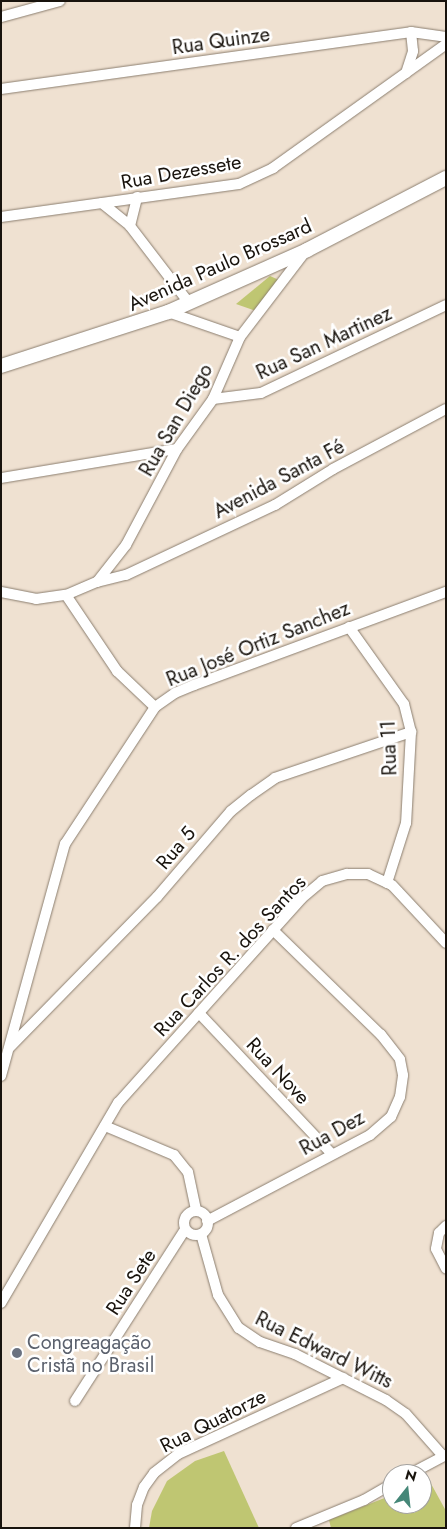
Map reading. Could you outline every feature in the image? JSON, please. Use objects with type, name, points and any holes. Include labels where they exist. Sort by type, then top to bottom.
[{"type":"main road","name":"Avenida Paulo Brossard","points":[[1,366],[168,312],[307,250],[446,178]]},
{"type":"street","points":[[1,17],[60,1]]},
{"type":"street","points":[[406,74],[413,51],[411,32]]},
{"type":"street","name":"Rua Quinze","points":[[1,89],[411,32],[446,37]]},
{"type":"street","name":"Rua Dezessete","points":[[1,217],[239,184],[273,168],[446,44]]},
{"type":"street","points":[[130,226],[137,197]]},
{"type":"street","points":[[102,203],[130,226],[189,303]]},
{"type":"street","name":"Rua San Diego","points":[[1,592],[36,600],[66,595],[97,582],[126,545],[177,449],[213,399],[240,337],[307,250]]},
{"type":"street","name":"Rua San Martinez","points":[[213,399],[261,394],[446,305]]},
{"type":"street","points":[[168,312],[240,337]]},
{"type":"street","name":"Avenida Santa Fé","points":[[97,582],[126,575],[275,505],[333,469],[446,409]]},
{"type":"street","points":[[1,478],[177,449]]},
{"type":"street","name":"Rua José Ortiz Sanchez","points":[[1,1076],[65,844],[155,707],[188,687],[446,592]]},
{"type":"street","points":[[66,595],[117,671],[155,707]]},
{"type":"street","name":"Rua 11","points":[[349,627],[404,704],[411,732],[406,823],[387,883]]},
{"type":"street","name":"Rua 5","points":[[8,1049],[157,897],[231,811],[251,795],[275,778],[411,732]]},
{"type":"street","name":"Rua Carlos R. dos Santos","points":[[1,1303],[118,1103],[273,930],[322,881],[347,874],[368,874],[387,883],[446,943]]},
{"type":"street","name":"Rua Dez","points":[[207,1221],[331,1153],[370,1135],[390,1117],[400,1097],[404,1075],[400,1059],[381,1035],[273,930]]},
{"type":"street","name":"Rua Nove","points":[[199,1013],[331,1153]]},
{"type":"street","points":[[105,1126],[174,1156],[188,1172],[196,1209]]},
{"type":"street","points":[[196,1209],[203,1211],[207,1221],[201,1234],[193,1236],[184,1231],[189,1214],[196,1209]]},
{"type":"street","points":[[446,1226],[439,1233],[436,1249],[446,1269]]},
{"type":"street","name":"Rua Sete","points":[[75,1402],[184,1231]]},
{"type":"street","name":"Rua Edward Witts","points":[[201,1234],[218,1295],[239,1328],[260,1342],[343,1378],[406,1414],[444,1455]]},
{"type":"street","name":"Rua Quatorze","points":[[136,1528],[137,1505],[144,1487],[154,1472],[178,1454],[343,1378]]},
{"type":"street","points":[[428,1464],[444,1455]]},
{"type":"street","points":[[296,1528],[382,1489]]},
{"type":"green space","points":[[270,276],[279,280],[256,311],[236,304]]},
{"type":"green space","points":[[224,1451],[259,1528],[149,1528],[152,1511],[167,1481],[195,1461]]},
{"type":"green space","points":[[432,1485],[446,1511],[446,1528],[331,1528],[329,1520],[382,1499],[382,1514],[432,1514]]},
{"type":"place","name":"Congreagação Cristã no Brasil","points":[[17,1353]]}]
